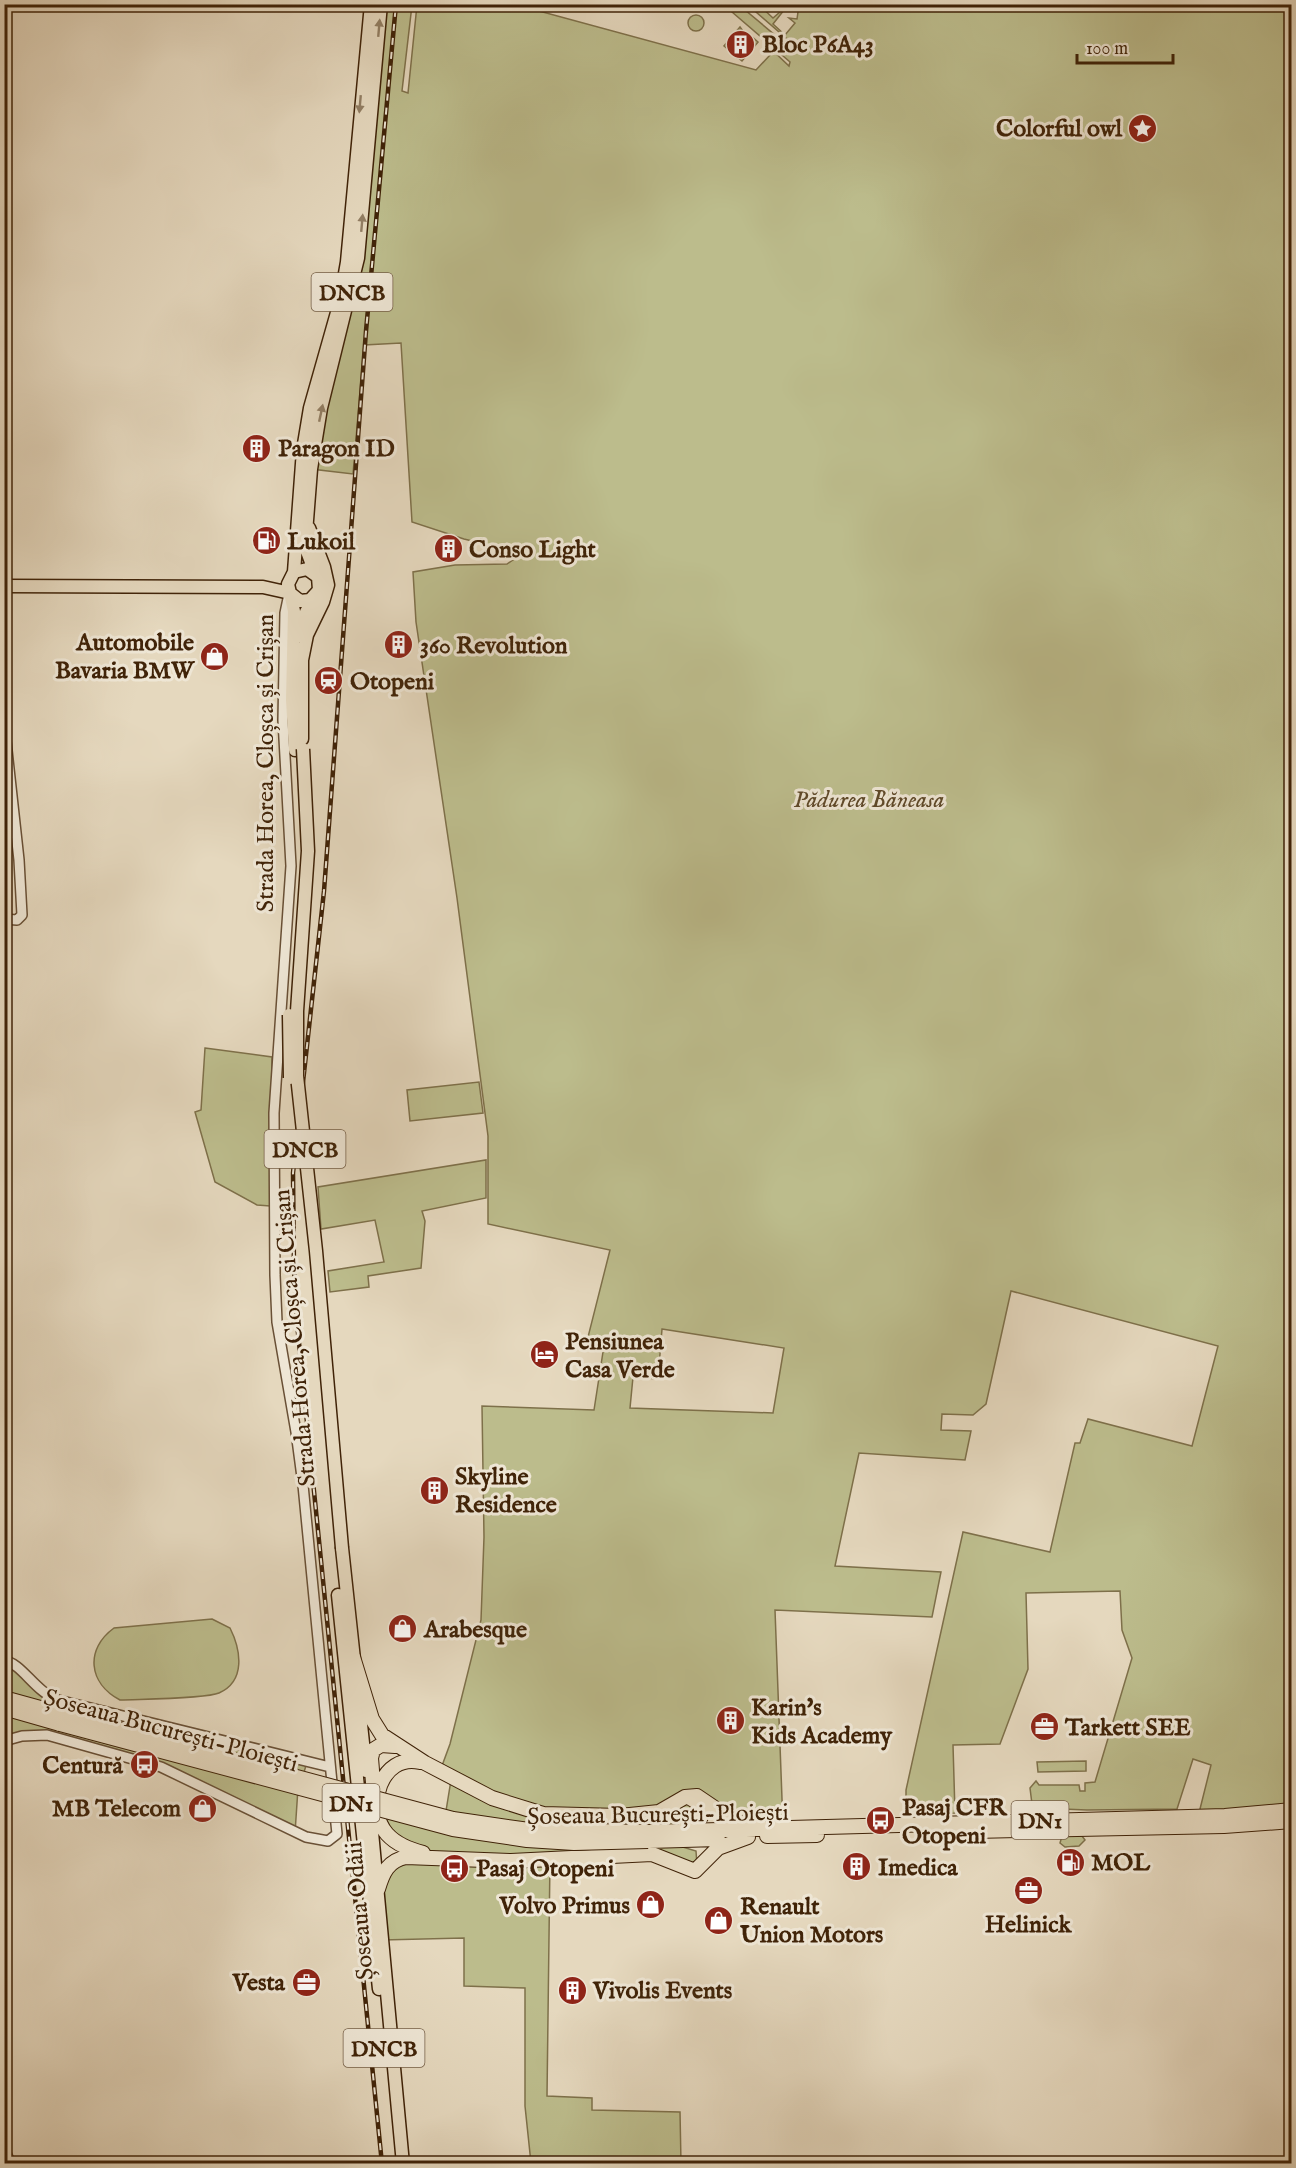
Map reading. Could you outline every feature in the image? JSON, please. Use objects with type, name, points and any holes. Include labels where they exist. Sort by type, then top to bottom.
[{"type":"highway","points":[[353,1657],[375,1725],[393,1746],[492,1798],[524,1810],[555,1816],[644,1815],[664,1810],[685,1797],[701,1797],[749,1832],[718,1848],[699,1869],[689,1870],[652,1854],[511,1861],[426,1856],[400,1858],[389,1865],[383,1872],[378,1889]]},
{"type":"highway","points":[[4,1692],[33,1711]]},
{"type":"highway","name":"Șoseaua București-Ploiești","points":[[4,1698],[33,1711],[61,1719],[453,1819],[529,1830],[647,1837],[1216,1816],[1292,1810]]},
{"type":"highway","name":"Șoseaua București-Ploiești","points":[[4,1708],[33,1711]]},
{"type":"highway","points":[[4,1717],[33,1711]]},
{"type":"highway","points":[[393,1746],[381,1745],[373,1750],[378,1819],[387,1834],[403,1846],[426,1856]]},
{"type":"highway","points":[[358,1746],[375,1784]]},
{"type":"highway","points":[[393,1746],[379,1750],[376,1762],[383,1767],[412,1761],[425,1763]]},
{"type":"highway","points":[[375,1784],[397,1765]]},
{"type":"highway","points":[[663,1836],[691,1826],[701,1818],[700,1804],[685,1797]]},
{"type":"highway","name":"Șoseaua București-Ploiești","points":[[749,1832],[1224,1826],[1292,1821]]},
{"type":"highway","points":[[663,1836],[696,1851],[698,1862],[689,1870]]},
{"type":"main road","name":"DNCB","points":[[290,593],[288,585],[292,574],[303,450],[310,408],[340,302],[347,262],[371,4]]},
{"type":"main road","name":"DNCB","points":[[314,598],[320,585],[305,546],[309,495],[321,408],[358,258],[381,4]]},
{"type":"main road","points":[[302,660],[307,636],[323,602],[328,585],[324,567],[310,536],[309,495]]},
{"type":"main road","points":[[263,587],[303,569],[315,573]]},
{"type":"main road","points":[[4,586],[263,587],[290,593],[300,601],[314,598]]},
{"type":"main road","name":"Strada Horea, Cloșca și Crișan","points":[[290,593],[294,611],[292,700],[299,750]]},
{"type":"main road","name":"Strada Horea, Cloșca și Crișan","points":[[314,598],[304,619],[299,750],[301,864],[288,1054],[358,1746]]},
{"type":"main road","name":"Strada Horea, Cloșca și Crișan","points":[[338,1548],[349,1619]]},
{"type":"main road","name":"Șoseaua Odăii","points":[[349,1619],[395,2163]]},
{"type":"main road","name":"Șoseaua Odăii","points":[[358,1746],[378,1889],[404,2163]]},
{"type":"street","name":"Strada Horea, Cloșca și Crișan","points":[[4,1741],[32,1734],[47,1735],[161,1767],[295,1833],[320,1841],[332,1840],[338,1829],[297,1432],[277,1322],[275,1275],[274,1113],[291,849],[283,687],[285,612],[290,593]]},
{"type":"street","points":[[4,723],[19,852],[22,915],[16,920],[4,920]]},
{"type":"street","points":[[4,1661],[15,1664],[36,1688],[58,1700],[330,1767]]},
{"type":"street","points":[[4,2149],[11,2163]]},
{"type":"green space","name":"Pădurea Băneasa","points":[[381,5],[412,5],[402,91],[408,93],[417,5],[517,5],[756,70],[771,54],[766,48],[768,46],[789,66],[790,62],[732,12],[739,5],[793,50],[794,45],[748,5],[759,5],[773,18],[788,5],[773,24],[785,35],[795,23],[789,18],[797,19],[799,5],[1291,5],[1291,1810],[1198,1817],[1211,1765],[1193,1759],[1177,1809],[1087,1810],[1038,1808],[1032,1804],[1030,1788],[1036,1781],[1039,1785],[1079,1785],[1080,1791],[1085,1791],[1085,1783],[1095,1782],[1132,1658],[1122,1630],[1120,1591],[1026,1593],[1028,1669],[1000,1744],[953,1745],[955,1813],[906,1814],[906,1790],[963,1532],[1050,1552],[1075,1443],[1080,1443],[1088,1419],[1192,1446],[1218,1346],[1011,1291],[986,1404],[973,1415],[942,1414],[941,1430],[971,1431],[965,1460],[859,1453],[835,1566],[941,1572],[932,1617],[775,1610],[783,1826],[751,1827],[694,1799],[697,1823],[574,1832],[445,1817],[451,1780],[439,1774],[450,1744],[481,1620],[484,1537],[482,1406],[594,1410],[605,1339],[588,1337],[610,1250],[488,1224],[488,1136],[457,898],[416,622],[413,572],[455,565],[507,564],[523,553],[464,539],[412,522],[401,343],[364,345],[353,474],[311,469]],"holes":[[[662,1329],[784,1348],[773,1413],[630,1408],[633,1377],[658,1379]]]},
{"type":"green space","points":[[696,15],[702,17],[704,23],[702,29],[696,31],[690,29],[688,23],[690,17]]},
{"type":"green space","points":[[740,27],[745,34],[740,30],[728,45],[741,57],[754,42],[750,35],[758,42],[742,61],[724,46]]},
{"type":"green space","points":[[205,1048],[272,1057],[270,1206],[257,1205],[215,1182],[195,1112],[201,1110]]},
{"type":"green space","points":[[479,1082],[483,1113],[410,1121],[407,1090]]},
{"type":"green space","points":[[486,1160],[486,1198],[422,1211],[425,1221],[421,1268],[368,1276],[369,1287],[330,1292],[328,1271],[384,1262],[375,1220],[321,1229],[318,1187]]},
{"type":"green space","points":[[212,1619],[230,1628],[237,1646],[239,1664],[234,1681],[228,1688],[212,1695],[187,1698],[120,1700],[101,1685],[94,1666],[95,1656],[98,1646],[114,1628]]},
{"type":"green space","points":[[4,1661],[43,1693],[307,1762],[302,1779],[5,1692]]},
{"type":"green space","points":[[4,1709],[298,1788],[295,1833],[186,1778],[47,1735],[5,1741]]},
{"type":"green space","points":[[1086,1761],[1086,1771],[1038,1772],[1037,1762]]},
{"type":"green space","points":[[378,1810],[663,1841],[696,1851],[697,1865],[667,1859],[550,1859],[547,2096],[592,2098],[592,2110],[680,2112],[681,2163],[531,2163],[525,2106],[525,1988],[464,1986],[464,1938],[382,1940],[378,1889],[400,1859],[403,1846]]},
{"type":"green space","points":[[1062,1836],[1082,1836],[1085,1840],[1079,1846],[1065,1847],[1060,1843]]},
{"type":"railway","points":[[382,2164],[297,1323],[293,1173],[324,891],[366,331],[396,4]]},
{"type":"place","name":"Bloc P6A43","points":[[741,44]]},
{"type":"place","name":"Colorful owl","points":[[1143,128]]},
{"type":"place","name":"Paragon ID","points":[[257,448]]},
{"type":"place","name":"Lukoil","points":[[266,541]]},
{"type":"place","name":"Conso Light","points":[[448,549]]},
{"type":"place","name":"360 Revolution","points":[[399,645]]},
{"type":"place","name":"Automobile Bavaria BMW","points":[[215,656]]},
{"type":"place","name":"Otopeni","points":[[329,681]]},
{"type":"place","name":"Pensiunea Casa Verde","points":[[544,1355]]},
{"type":"place","name":"Skyline Residence","points":[[434,1490]]},
{"type":"place","name":"Arabesque","points":[[403,1629]]},
{"type":"place","name":"Karin's Kids Academy","points":[[730,1721]]},
{"type":"place","name":"Tarkett SEE","points":[[1044,1727]]},
{"type":"place","name":"Centură","points":[[144,1765]]},
{"type":"place","name":"MB Telecom","points":[[202,1808]]},
{"type":"place","name":"Pasaj CFR Otopeni","points":[[881,1821]]},
{"type":"place","name":"MOL","points":[[1070,1862]]},
{"type":"place","name":"Imedica","points":[[857,1867]]},
{"type":"place","name":"Pasaj Otopeni","points":[[455,1868]]},
{"type":"place","name":"Helinick","points":[[1028,1891]]},
{"type":"place","name":"Volvo Primus","points":[[651,1905]]},
{"type":"place","name":"Renault Union Motors","points":[[719,1920]]},
{"type":"place","name":"Vesta","points":[[306,1982]]},
{"type":"place","name":"Vivolis Events","points":[[572,1990]]}]
